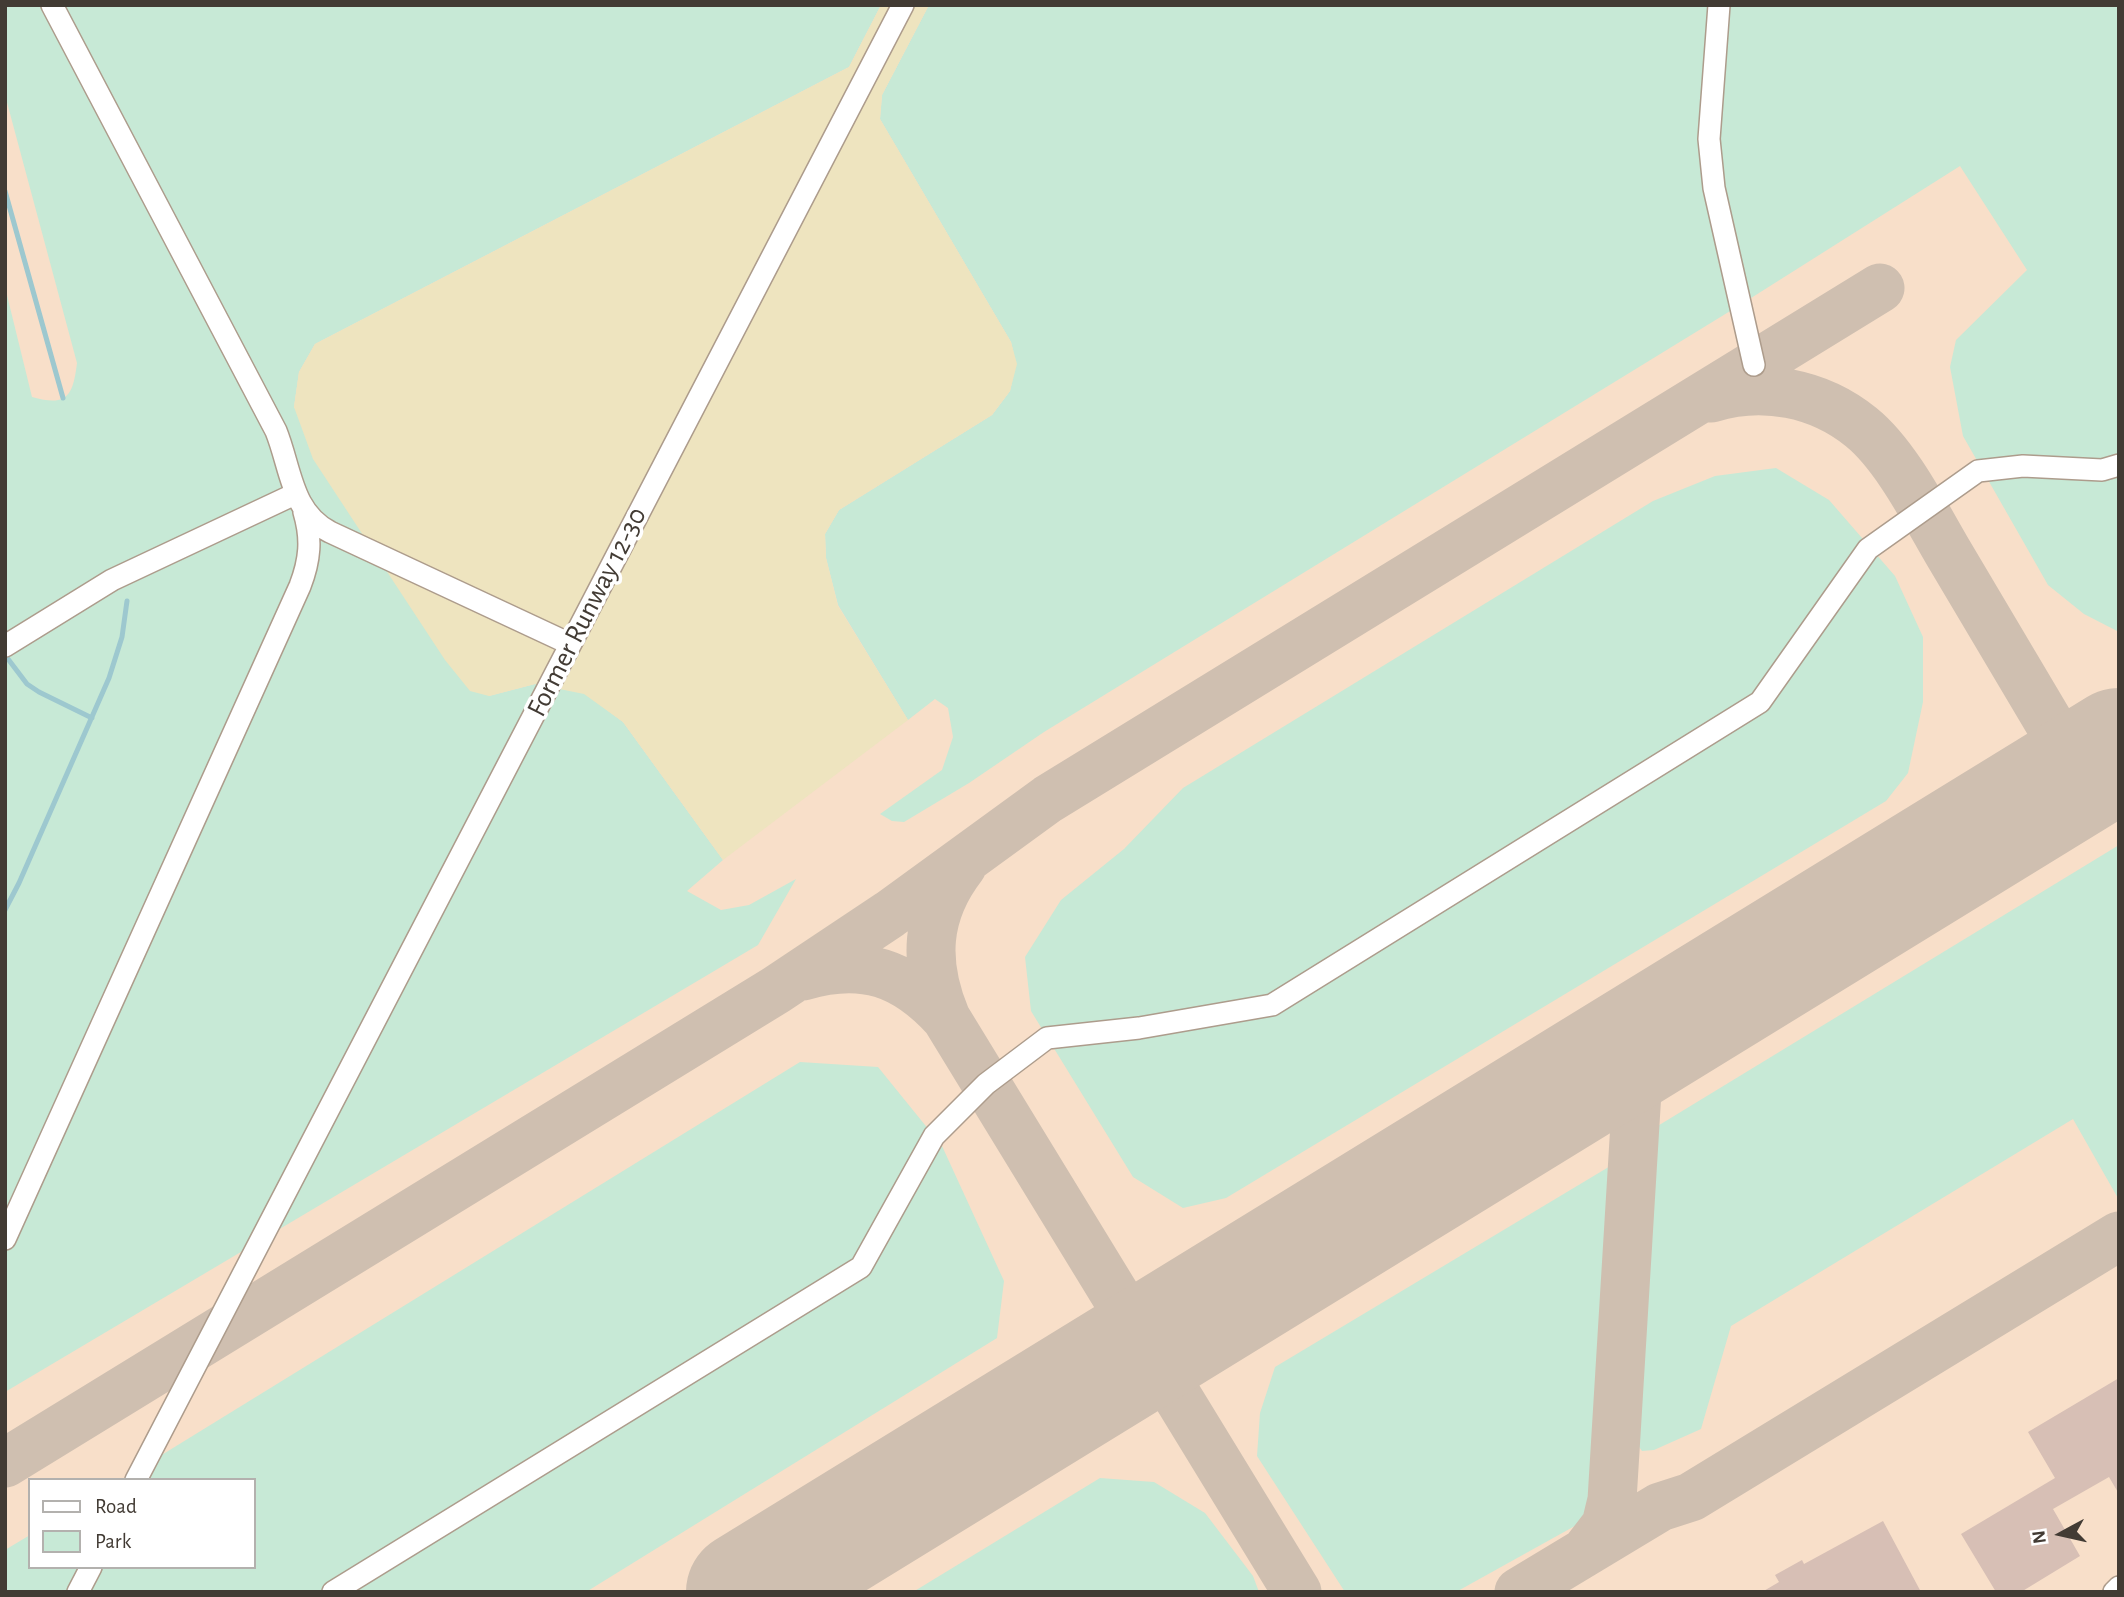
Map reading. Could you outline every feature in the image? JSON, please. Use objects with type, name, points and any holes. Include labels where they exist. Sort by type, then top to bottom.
[{"type":"lane","points":[[5,1239],[300,586],[310,549],[310,533],[276,431],[52,5]]},
{"type":"lane","name":"Former Runway 12-30","points":[[137,1478],[903,5]]},
{"type":"lane","points":[[1718,5],[1709,139],[1716,196],[1754,365]]},
{"type":"lane","points":[[333,1592],[861,1267],[934,1136],[986,1084],[1047,1038],[1139,1028],[1272,1005],[1760,702],[1868,550],[1978,471],[2023,466],[2102,470],[2119,465]]},
{"type":"lane","points":[[299,502],[320,527],[570,644]]},
{"type":"lane","points":[[5,646],[112,580],[299,502]]},
{"type":"lane","points":[[78,1592],[90,1569]]},
{"type":"lane","points":[[2114,1592],[2119,1587]]},
{"type":"shaded area","points":[[5,5],[2119,5],[2119,1592],[5,1592]]},
{"type":"green space","points":[[5,5],[881,5],[849,67],[315,344],[299,372],[294,407],[489,696],[535,684],[584,693],[623,722],[723,860],[687,891],[721,910],[749,905],[796,879],[758,945],[5,1392],[5,287],[32,397],[53,401],[66,396],[73,384],[77,363],[5,95]]},
{"type":"green space","points":[[929,5],[2119,5],[2119,632],[2084,614],[2048,585],[1963,436],[1950,367],[1956,340],[2027,270],[1960,166],[1740,305],[1044,732],[969,783],[904,822],[892,821],[880,814],[942,770],[953,737],[948,708],[935,699],[908,720],[838,605],[826,558],[825,534],[839,510],[992,415],[1010,391],[1016,364],[1011,342],[880,119],[882,95]]},
{"type":"green space","points":[[1776,468],[1829,500],[1895,576],[1923,637],[1923,702],[1908,773],[1886,801],[1226,1198],[1183,1208],[1133,1177],[1031,1011],[1025,957],[1061,900],[1124,849],[1183,788],[1653,501],[1715,476]]},
{"type":"green space","points":[[2119,845],[2119,1200],[2073,1119],[1731,1326],[1701,1429],[1654,1450],[1642,1451],[1635,1435],[1656,1127]]},
{"type":"green space","points":[[800,1062],[878,1067],[942,1146],[1004,1281],[997,1338],[586,1592],[5,1592],[5,1550],[28,1536],[28,1569],[256,1569],[256,1478],[124,1478]]},
{"type":"green space","points":[[1612,1165],[1591,1517],[1456,1592],[1345,1592],[1257,1456],[1260,1413],[1275,1367]]},
{"type":"green space","points":[[1100,1478],[1154,1482],[1205,1513],[1253,1576],[1259,1592],[913,1592]]},
{"type":"sand","points":[[881,5],[929,5],[882,95],[880,119],[1011,342],[1017,364],[1010,391],[992,415],[839,510],[825,534],[826,558],[838,606],[908,720],[723,860],[623,722],[584,694],[535,684],[489,696],[470,691],[445,660],[313,459],[294,407],[299,372],[315,344],[849,67]]},
{"type":"building","points":[[2119,1378],[2119,1494],[2109,1477],[2053,1509],[2080,1556],[2021,1592],[1996,1592],[1961,1534],[2055,1478],[2028,1432]]},
{"type":"building","points":[[1883,1521],[1921,1592],[1762,1592],[1779,1582],[1775,1575],[1802,1560],[1804,1564]]},
{"type":"waterway","points":[[5,191],[63,398]]},
{"type":"waterway","points":[[5,910],[109,678],[122,637],[127,601]]},
{"type":"waterway","points":[[5,655],[27,684],[92,718]]},
{"type":"taxiway","points":[[5,1463],[776,990],[890,914],[1048,799],[1880,288]]},
{"type":"taxiway","points":[[1711,398],[1750,391],[1790,394],[1809,399],[1845,415],[1874,439],[1910,486],[2079,773]]},
{"type":"taxiway","points":[[962,866],[941,902],[932,939],[934,978],[946,1018],[1297,1592]]},
{"type":"taxiway","points":[[803,976],[845,969],[882,973],[915,990],[946,1018]]},
{"type":"taxiway","points":[[1586,1551],[1606,1525],[1612,1500],[1640,1042]]},
{"type":"taxiway","points":[[1519,1592],[1660,1507],[1691,1497],[2119,1236]]},
{"type":"runway","points":[[747,1592],[2119,749]]}]
